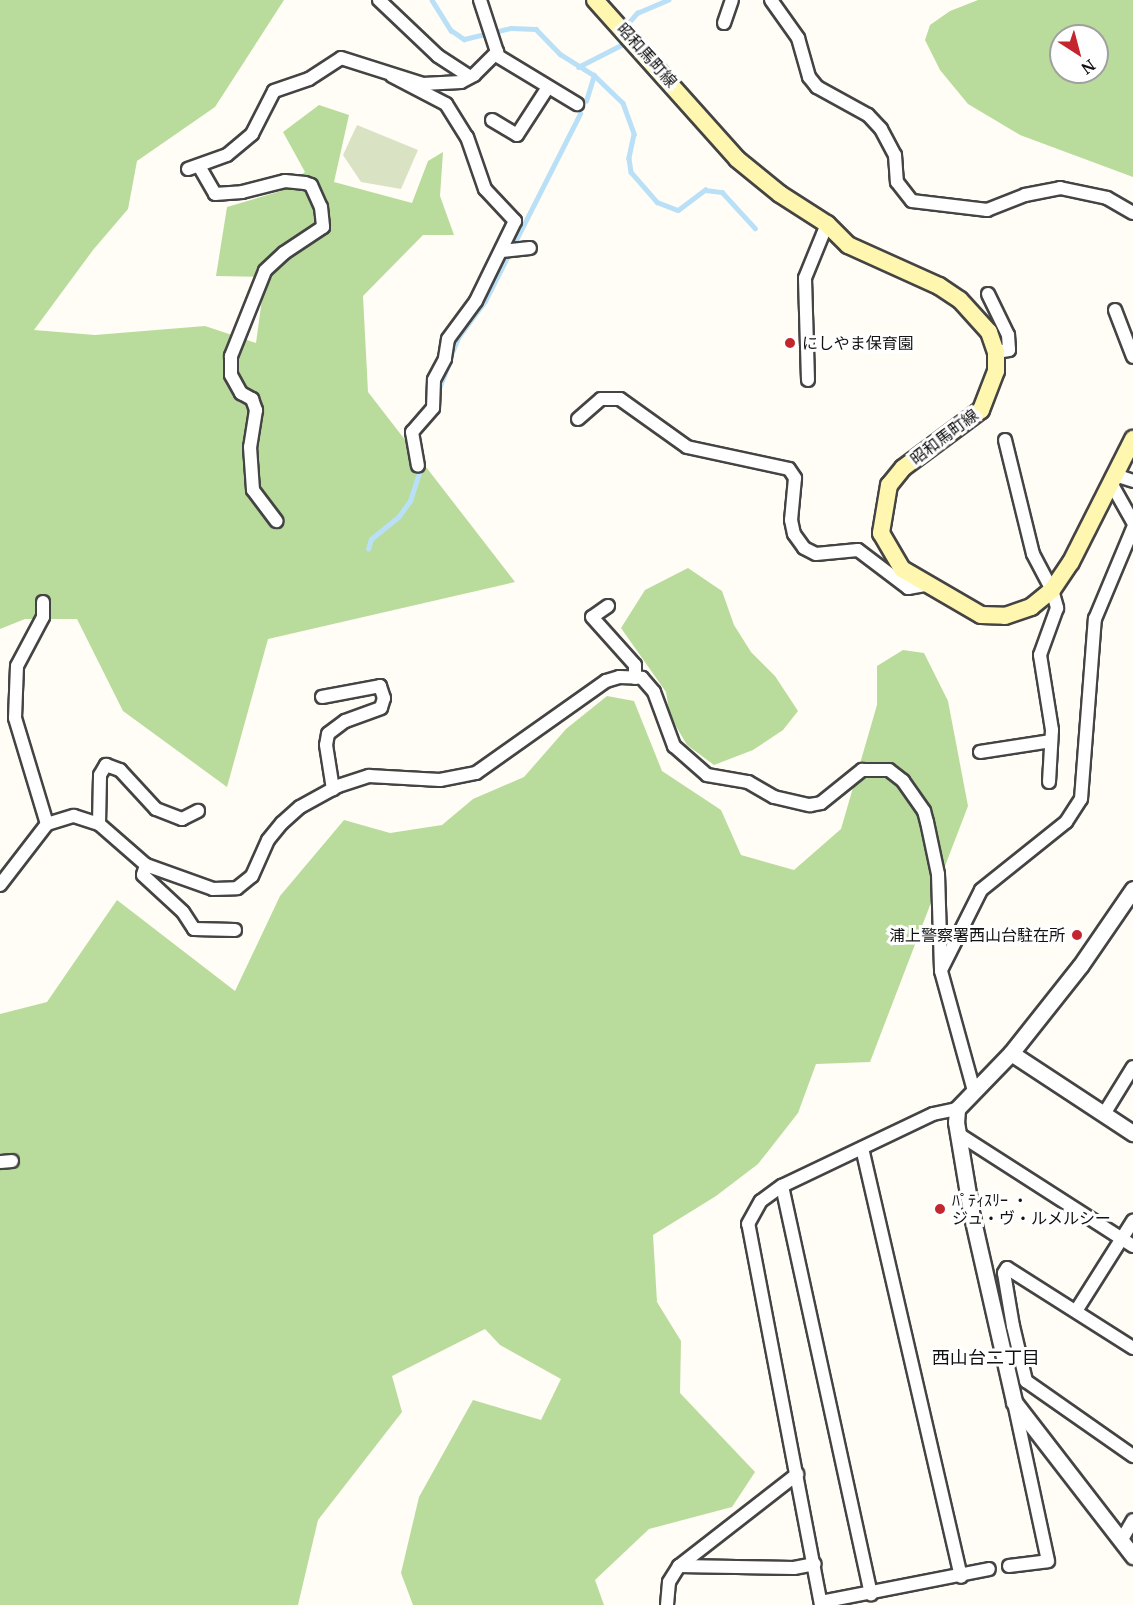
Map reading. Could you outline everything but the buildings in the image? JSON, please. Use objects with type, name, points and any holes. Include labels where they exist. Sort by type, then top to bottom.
[{"type":"main road","name":"昭和馬町線","points":[[595,0],[627,30],[737,159],[780,194],[827,224],[848,245],[939,286],[968,306],[989,332],[996,352],[993,385],[981,410],[903,468],[886,495],[880,524],[882,540],[902,569],[925,585],[988,617],[1005,616],[1031,607],[1053,590],[1133,439]]},
{"type":"street","points":[[379,0],[438,56],[470,77]]},
{"type":"street","points":[[480,0],[496,55],[577,104]]},
{"type":"street","points":[[724,23],[732,0]]},
{"type":"street","points":[[771,0],[798,38],[809,77],[817,87],[868,115],[881,129],[895,155],[897,182],[912,201],[987,210],[1025,195],[1060,188],[1107,198],[1133,213]]},
{"type":"street","points":[[393,76],[423,84],[461,82],[496,55]]},
{"type":"street","points":[[276,521],[254,490],[250,447],[256,410],[252,399],[241,393],[231,375],[231,356],[265,271],[284,253],[312,238],[323,227],[321,207],[312,185],[294,181],[215,194],[193,167],[241,146],[264,116],[274,91],[309,79],[341,58],[376,67],[403,84],[440,98],[457,121],[472,150],[485,189],[515,220],[476,301],[448,339],[445,359],[434,380],[433,408],[412,432],[418,465]]},
{"type":"street","points":[[492,120],[517,135],[548,87]]},
{"type":"street","points":[[808,380],[805,278],[827,224]]},
{"type":"street","points":[[502,251],[524,249]]},
{"type":"street","points":[[988,294],[1008,335],[1009,350],[996,352]]},
{"type":"street","points":[[1115,310],[1133,357]]},
{"type":"street","points":[[578,419],[602,399],[620,399],[687,447],[789,469],[795,478],[791,520],[794,534],[804,548],[816,555],[858,550],[908,588],[925,585]]},
{"type":"street","points":[[1005,440],[1033,554],[1053,590],[1057,608],[1040,655],[1051,741],[1049,782]]},
{"type":"street","points":[[1113,479],[1133,481]]},
{"type":"street","points":[[1113,479],[1133,522]]},
{"type":"street","points":[[941,971],[964,918],[981,890],[1066,822],[1081,799],[1095,620],[1133,528]]},
{"type":"street","points":[[43,602],[42,617],[17,666],[15,718],[47,824]]},
{"type":"street","points":[[608,606],[592,617],[635,665],[635,678]]},
{"type":"street","points":[[0,885],[47,824],[74,816],[99,824],[146,865],[213,890],[237,888],[252,876],[267,840],[282,823],[333,789],[369,776],[440,780],[476,773],[606,681],[635,678],[652,687],[674,746],[707,775],[748,782],[774,797],[810,806],[821,803],[862,770],[889,770],[903,781],[924,811],[938,874],[941,971],[974,1091]]},
{"type":"street","points":[[322,697],[380,686],[384,698],[381,708],[345,721],[328,734],[326,745],[333,789]]},
{"type":"street","points":[[980,752],[1051,741]]},
{"type":"street","points":[[99,824],[100,775],[106,765],[120,770],[156,809],[182,819],[198,811]]},
{"type":"street","points":[[146,865],[142,875],[183,912],[194,929],[235,930]]},
{"type":"street","points":[[989,1569],[961,1577],[821,1604],[748,1224],[761,1201],[782,1186],[933,1114],[957,1109],[1011,1053],[1080,966],[1133,889]]},
{"type":"street","points":[[1011,1053],[1133,1132]]},
{"type":"street","points":[[1104,1114],[1133,1067]]},
{"type":"street","points":[[957,1109],[957,1133],[1048,1560],[1009,1566]]},
{"type":"street","points":[[957,1133],[1133,1246]]},
{"type":"street","points":[[862,1148],[961,1577]]},
{"type":"street","points":[[782,1186],[871,1593]]},
{"type":"street","points":[[1076,1311],[1133,1221]]},
{"type":"street","points":[[1133,1348],[1007,1268],[1004,1273],[1026,1381],[1133,1456]]},
{"type":"street","points":[[1014,1402],[1133,1556]]},
{"type":"street","points":[[667,1605],[669,1582],[679,1566],[797,1474]]},
{"type":"street","points":[[1121,1541],[1133,1520]]},
{"type":"street","points":[[679,1566],[794,1568],[815,1564]]},
{"type":"green space","points":[[0,0],[284,0],[215,107],[137,161],[128,209],[93,250],[34,330],[95,335],[205,326],[256,343],[265,277],[216,276],[227,207],[281,191],[305,172],[283,132],[319,105],[349,115],[334,182],[412,203],[428,161],[443,152],[440,196],[454,235],[423,235],[363,296],[368,392],[515,582],[268,639],[227,787],[123,711],[77,619],[25,619],[0,629]]},
{"type":"green space","points":[[978,0],[1133,0],[1133,177],[1020,135],[968,104],[940,70],[925,40],[930,25],[950,11]]},
{"type":"green space","points":[[357,125],[418,150],[401,189],[361,182],[343,155]]},
{"type":"green space","points":[[688,568],[722,591],[734,625],[751,652],[775,676],[798,711],[783,730],[753,750],[714,765],[687,745],[670,716],[666,692],[621,628],[645,590]]},
{"type":"green space","points":[[903,650],[924,653],[948,701],[968,806],[870,1062],[816,1064],[798,1113],[758,1164],[716,1196],[653,1235],[657,1302],[681,1341],[680,1393],[755,1472],[732,1507],[649,1529],[595,1580],[604,1605],[413,1605],[401,1573],[419,1497],[473,1400],[541,1420],[561,1379],[500,1345],[485,1329],[392,1376],[402,1412],[318,1520],[298,1605],[0,1605],[0,1014],[47,1002],[117,900],[235,991],[280,896],[344,820],[390,833],[442,825],[473,799],[524,777],[566,729],[607,696],[634,701],[662,771],[721,810],[741,855],[794,870],[841,829],[877,705],[877,666]]},
{"type":"waterway","points":[[432,0],[451,30],[464,39],[511,28],[536,29],[560,54],[594,75],[623,103],[634,134],[629,158],[631,172],[657,202],[678,210],[705,190],[722,192],[755,228]]},
{"type":"waterway","points":[[630,21],[637,13],[668,0]]},
{"type":"waterway","points":[[578,67],[627,42]]},
{"type":"waterway","points":[[586,101],[594,75]]},
{"type":"waterway","points":[[450,357],[459,336],[485,301],[580,114]]},
{"type":"waterway","points":[[438,391],[448,365]]},
{"type":"waterway","points":[[368,549],[371,539],[399,516],[410,501],[422,465]]},
{"type":"place","name":"にしやま保育園","points":[[790,343]]},
{"type":"place","name":"浦上警察署西山台駐在所","points":[[1077,935]]},
{"type":"place","name":"ﾊﾟﾃｨｽﾘｰ ・ ジュ・ヴ・ルメルシー","points":[[940,1209]]},
{"type":"district","name":"西山台二丁目","points":[[986,1357]]}]
